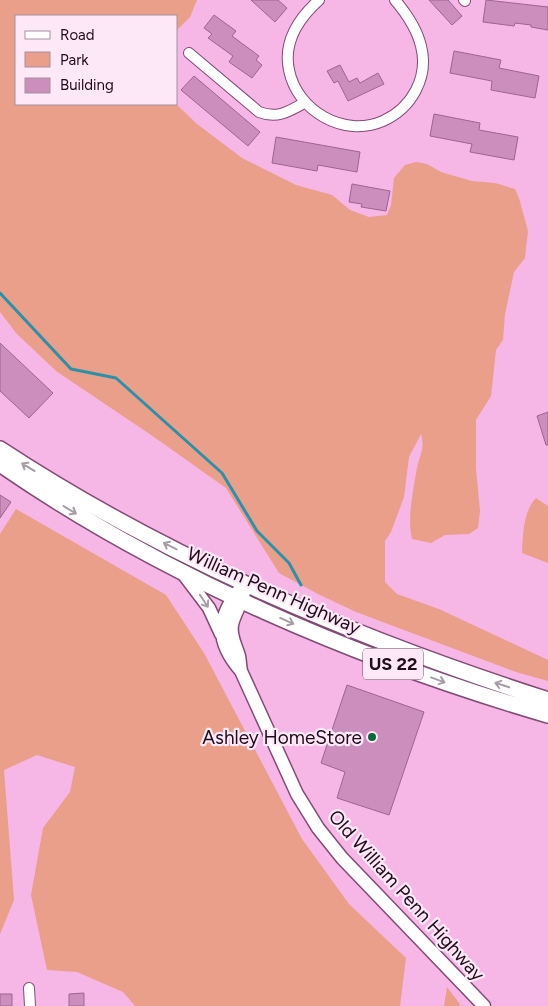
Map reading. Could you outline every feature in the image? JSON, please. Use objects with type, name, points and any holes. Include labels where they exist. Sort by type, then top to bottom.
[{"type":"highway","name":"William Penn Highway","points":[[0,448],[102,510],[245,584],[399,649],[548,700]]},
{"type":"highway","name":"William Penn Highway","points":[[0,464],[77,514],[179,569],[296,625],[393,664],[475,693],[548,715]]},
{"type":"main road","points":[[179,569],[209,608],[222,637]]},
{"type":"main road","name":"Old William Penn Highway","points":[[245,584],[222,623],[222,637],[230,658],[241,671],[297,794],[318,828],[342,858],[484,1006]]},
{"type":"main road","name":"Old William Penn Highway","points":[[238,598],[232,630],[233,641],[239,654],[241,671]]},
{"type":"street","points":[[319,0],[302,16],[293,34],[288,52],[290,79],[304,103],[321,116],[352,125],[366,125],[382,121],[397,113],[410,100],[418,87],[423,60],[421,46],[414,27],[395,0]]},
{"type":"street","points":[[189,53],[259,112],[267,115],[280,115],[304,103]]},
{"type":"street","points":[[29,988],[30,1006]]},
{"type":"green space","points":[[0,0],[197,0],[190,17],[178,29],[178,15],[15,15],[15,105],[177,105],[197,124],[242,158],[296,185],[332,195],[350,210],[369,217],[387,215],[391,205],[394,178],[405,165],[416,162],[427,164],[441,172],[472,181],[495,183],[515,189],[528,231],[525,258],[514,272],[505,314],[503,340],[496,350],[491,396],[476,420],[476,469],[480,511],[478,528],[469,534],[445,535],[431,543],[412,539],[410,513],[422,447],[421,434],[409,457],[404,497],[391,532],[385,541],[385,582],[397,594],[439,609],[548,660],[548,681],[516,672],[356,612],[279,573],[226,488],[56,371],[16,333],[0,312]]},
{"type":"green space","points":[[536,498],[548,506],[548,563],[522,553],[526,517]]},
{"type":"green space","points":[[16,509],[166,595],[204,653],[302,839],[349,904],[406,958],[400,1006],[135,1006],[123,992],[77,972],[47,970],[31,895],[43,828],[70,792],[75,767],[37,755],[4,770],[14,900],[0,934],[0,534]]},
{"type":"green space","points":[[447,987],[459,1003],[460,1006],[444,1006]]},
{"type":"building","points":[[251,0],[278,0],[287,8],[275,22]]},
{"type":"building","points":[[429,0],[448,0],[462,16],[452,25]]},
{"type":"building","points":[[486,0],[548,7],[548,30],[515,23],[514,26],[483,22]]},
{"type":"building","points":[[214,15],[236,31],[232,36],[259,56],[256,60],[262,65],[252,78],[229,62],[233,56],[208,38],[212,34],[204,28]]},
{"type":"building","points":[[454,51],[501,60],[499,68],[539,76],[535,98],[491,90],[492,81],[450,73]]},
{"type":"building","points":[[340,65],[349,82],[357,78],[360,83],[378,73],[384,84],[348,101],[338,81],[334,83],[327,71]]},
{"type":"building","points":[[194,76],[260,132],[248,146],[181,90]]},
{"type":"building","points":[[434,114],[480,123],[479,130],[518,137],[514,160],[470,152],[472,144],[430,136]]},
{"type":"building","points":[[276,137],[360,152],[357,172],[318,165],[317,171],[272,163]]},
{"type":"building","points":[[352,184],[390,191],[386,211],[361,207],[362,204],[349,202]]},
{"type":"building","points":[[0,343],[53,393],[29,418],[0,391]]},
{"type":"building","points":[[548,412],[548,445],[546,445],[537,416]]},
{"type":"building","points":[[0,495],[11,502],[0,518]]},
{"type":"building","name":"Ashley HomeStore","points":[[347,685],[424,712],[389,815],[337,798],[345,772],[321,763]]},
{"type":"building","points":[[84,993],[84,1006],[69,1006],[69,994]]},
{"type":"building","points":[[0,994],[12,994],[12,1006],[0,1006]]},
{"type":"waterway","points":[[0,293],[71,369],[116,378],[222,473],[257,531],[289,563],[301,585]]},
{"type":"place","name":"Ashley HomeStore","points":[[372,737]]}]
